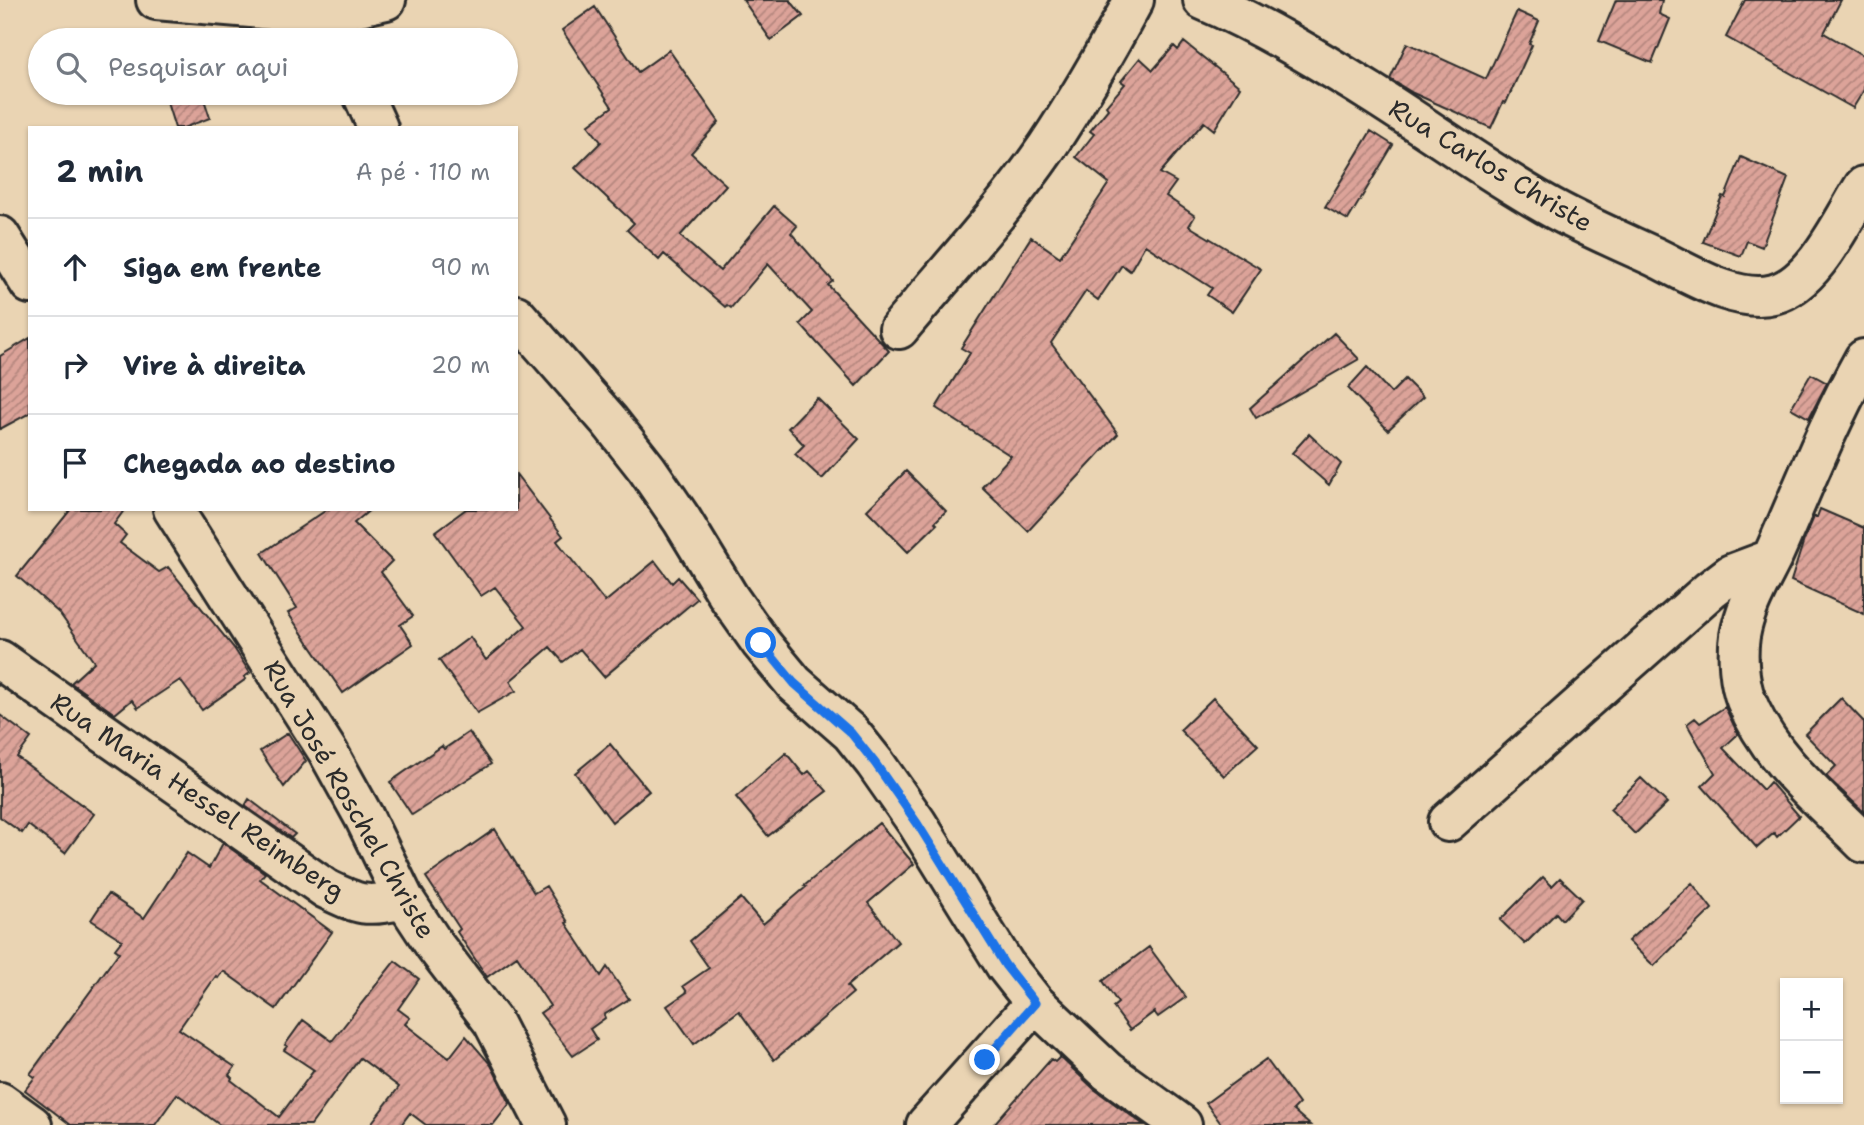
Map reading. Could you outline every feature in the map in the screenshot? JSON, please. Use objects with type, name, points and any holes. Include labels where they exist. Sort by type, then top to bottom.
[{"type":"street","points":[[156,0],[284,11],[341,26],[386,0]]},
{"type":"street","points":[[899,329],[998,211],[1046,148],[1096,71],[1134,0]]},
{"type":"street","name":"Rua Carlos Christe","points":[[1203,0],[1315,59],[1546,205],[1736,294],[1774,294],[1789,288],[1805,275],[1817,262],[1864,186]]},
{"type":"street","points":[[367,105],[377,126]]},
{"type":"street","points":[[0,236],[28,281]]},
{"type":"street","points":[[518,318],[610,422],[646,469],[761,643],[794,683],[851,733],[875,763],[917,823],[1005,965],[1035,1003],[1107,1072],[1176,1121]]},
{"type":"street","points":[[1864,359],[1823,439],[1747,607],[1740,639],[1740,672],[1745,698],[1760,728],[1777,754],[1864,843]]},
{"type":"street","name":"Rua José Roschel Christe","points":[[174,511],[328,752],[364,817],[404,899],[435,946],[493,1022],[546,1125]]},
{"type":"street","points":[[1448,821],[1710,590],[1731,574],[1771,559]]},
{"type":"street","name":"Rua Maria Hessel Reimberg","points":[[0,660],[326,889],[357,904],[376,905],[404,899]]},
{"type":"street","points":[[926,1125],[1035,1003]]},
{"type":"street","points":[[0,1102],[32,1125]]},
{"type":"building","points":[[743,0],[790,0],[803,16],[771,40]]},
{"type":"building","points":[[1616,0],[1662,0],[1659,14],[1670,19],[1652,63],[1599,41]]},
{"type":"building","points":[[1745,0],[1841,0],[1824,33],[1864,56],[1864,90],[1853,108],[1726,37]]},
{"type":"building","points":[[595,7],[638,72],[669,50],[719,122],[691,153],[726,185],[680,236],[720,271],[774,206],[797,226],[791,233],[833,281],[828,285],[889,351],[856,386],[800,324],[812,312],[768,264],[731,308],[727,305],[725,307],[664,254],[659,260],[627,230],[634,223],[575,168],[601,142],[588,125],[612,107],[562,30]]},
{"type":"building","points":[[1517,11],[1539,21],[1529,44],[1532,45],[1506,103],[1503,102],[1491,128],[1413,93],[1390,79],[1407,43],[1486,79]]},
{"type":"building","points":[[1184,42],[1240,87],[1214,130],[1204,122],[1160,173],[1176,182],[1166,196],[1195,216],[1189,226],[1261,269],[1232,312],[1207,295],[1212,288],[1145,245],[1130,271],[1122,265],[1098,300],[1086,291],[1051,343],[1118,434],[1028,531],[982,487],[1011,456],[936,408],[970,353],[961,348],[1031,237],[1060,257],[1109,183],[1076,157],[1094,134],[1090,131],[1108,109],[1106,106],[1125,84],[1121,81],[1140,58],[1153,70],[1174,46],[1178,50]]},
{"type":"building","points":[[168,105],[206,105],[210,118],[188,126],[174,126]]},
{"type":"building","points":[[1371,131],[1393,145],[1348,220],[1325,207]]},
{"type":"building","points":[[1741,157],[1788,178],[1762,247],[1747,241],[1741,256],[1703,242]]},
{"type":"building","points":[[1334,333],[1359,359],[1256,418],[1250,408]]},
{"type":"building","points":[[28,339],[28,414],[0,429],[0,356]]},
{"type":"building","points":[[1367,367],[1391,393],[1405,379],[1423,397],[1388,430],[1348,388]]},
{"type":"building","points":[[1811,374],[1827,383],[1809,418],[1791,408]]},
{"type":"building","points":[[817,398],[859,439],[822,479],[795,454],[804,445],[788,428]]},
{"type":"building","points":[[1309,434],[1341,464],[1329,485],[1292,453]]},
{"type":"building","points":[[906,471],[946,511],[935,522],[937,524],[908,552],[867,510]]},
{"type":"building","points":[[518,477],[563,536],[557,541],[605,602],[655,561],[672,583],[678,577],[697,599],[604,677],[580,649],[563,662],[550,647],[510,681],[516,691],[477,713],[439,660],[470,637],[486,660],[526,626],[495,587],[481,596],[435,532],[463,511],[518,511]]},
{"type":"building","points":[[1820,509],[1864,528],[1864,614],[1791,581],[1804,540]]},
{"type":"building","points":[[69,511],[124,511],[114,524],[126,535],[120,543],[159,572],[168,567],[234,648],[250,673],[244,677],[246,679],[202,710],[180,680],[138,708],[132,700],[115,714],[71,683],[94,662],[60,614],[17,576]]},
{"type":"building","points":[[325,511],[369,511],[354,523],[392,561],[381,572],[413,616],[400,625],[413,644],[343,693],[288,613],[297,608],[262,553]]},
{"type":"building","points":[[1213,698],[1258,745],[1224,776],[1180,730]]},
{"type":"building","points":[[1841,698],[1864,722],[1864,812],[1826,776],[1836,766],[1805,734]]},
{"type":"building","points":[[1725,707],[1738,734],[1723,748],[1763,790],[1770,782],[1799,816],[1777,837],[1774,833],[1757,848],[1702,786],[1715,773],[1687,724],[1695,718],[1700,723]]},
{"type":"building","points":[[0,715],[31,738],[17,757],[94,814],[65,853],[28,825],[22,833],[0,817]]},
{"type":"building","points":[[469,732],[491,764],[412,815],[390,782],[442,746],[444,749]]},
{"type":"building","points":[[288,733],[306,761],[284,787],[260,751]]},
{"type":"building","points":[[610,744],[649,791],[612,822],[575,773]]},
{"type":"building","points":[[786,753],[804,775],[809,771],[827,791],[768,836],[736,797]]},
{"type":"building","points":[[1641,778],[1667,803],[1635,834],[1610,809]]},
{"type":"building","points":[[249,799],[295,834],[291,838],[245,806]]},
{"type":"building","points":[[879,823],[914,864],[868,903],[898,942],[847,986],[853,993],[774,1060],[739,1011],[694,1044],[667,1006],[687,992],[683,986],[709,968],[690,941],[741,898],[763,924]]},
{"type":"building","points":[[495,829],[534,893],[546,886],[568,922],[566,923],[601,976],[607,967],[629,999],[604,1015],[605,1018],[590,1029],[597,1040],[573,1056],[540,1013],[550,1006],[517,956],[487,977],[457,932],[460,929],[426,877]]},
{"type":"building","points":[[223,843],[265,873],[260,879],[332,932],[276,1009],[223,971],[218,978],[216,976],[179,1029],[235,1067],[229,1075],[231,1080],[279,1117],[314,1070],[284,1050],[303,1020],[332,1041],[395,961],[419,979],[398,1009],[410,1018],[405,1024],[449,1058],[466,1036],[491,1065],[510,1103],[493,1125],[426,1125],[410,1113],[401,1125],[370,1125],[399,1087],[360,1058],[311,1125],[220,1125],[177,1094],[155,1125],[71,1125],[25,1090],[35,1077],[30,1074],[119,952],[115,949],[122,940],[91,920],[108,894],[144,918],[187,853],[209,868]]},
{"type":"building","points":[[1543,877],[1552,886],[1560,878],[1582,899],[1562,920],[1556,913],[1525,944],[1500,920]]},
{"type":"building","points":[[1692,883],[1712,909],[1654,966],[1628,941]]},
{"type":"building","points":[[1149,947],[1186,997],[1158,1017],[1154,1012],[1130,1030],[1113,1007],[1118,1003],[1103,981]]},
{"type":"building","points":[[1060,1057],[1094,1089],[1144,1125],[993,1125],[1051,1059],[1055,1062]]},
{"type":"building","points":[[1266,1059],[1299,1104],[1293,1110],[1310,1125],[1222,1125],[1206,1103]]},
{"type":"route","points":[[761,643],[794,683],[851,733],[892,785],[1005,965],[1035,1003],[985,1060]]}]
